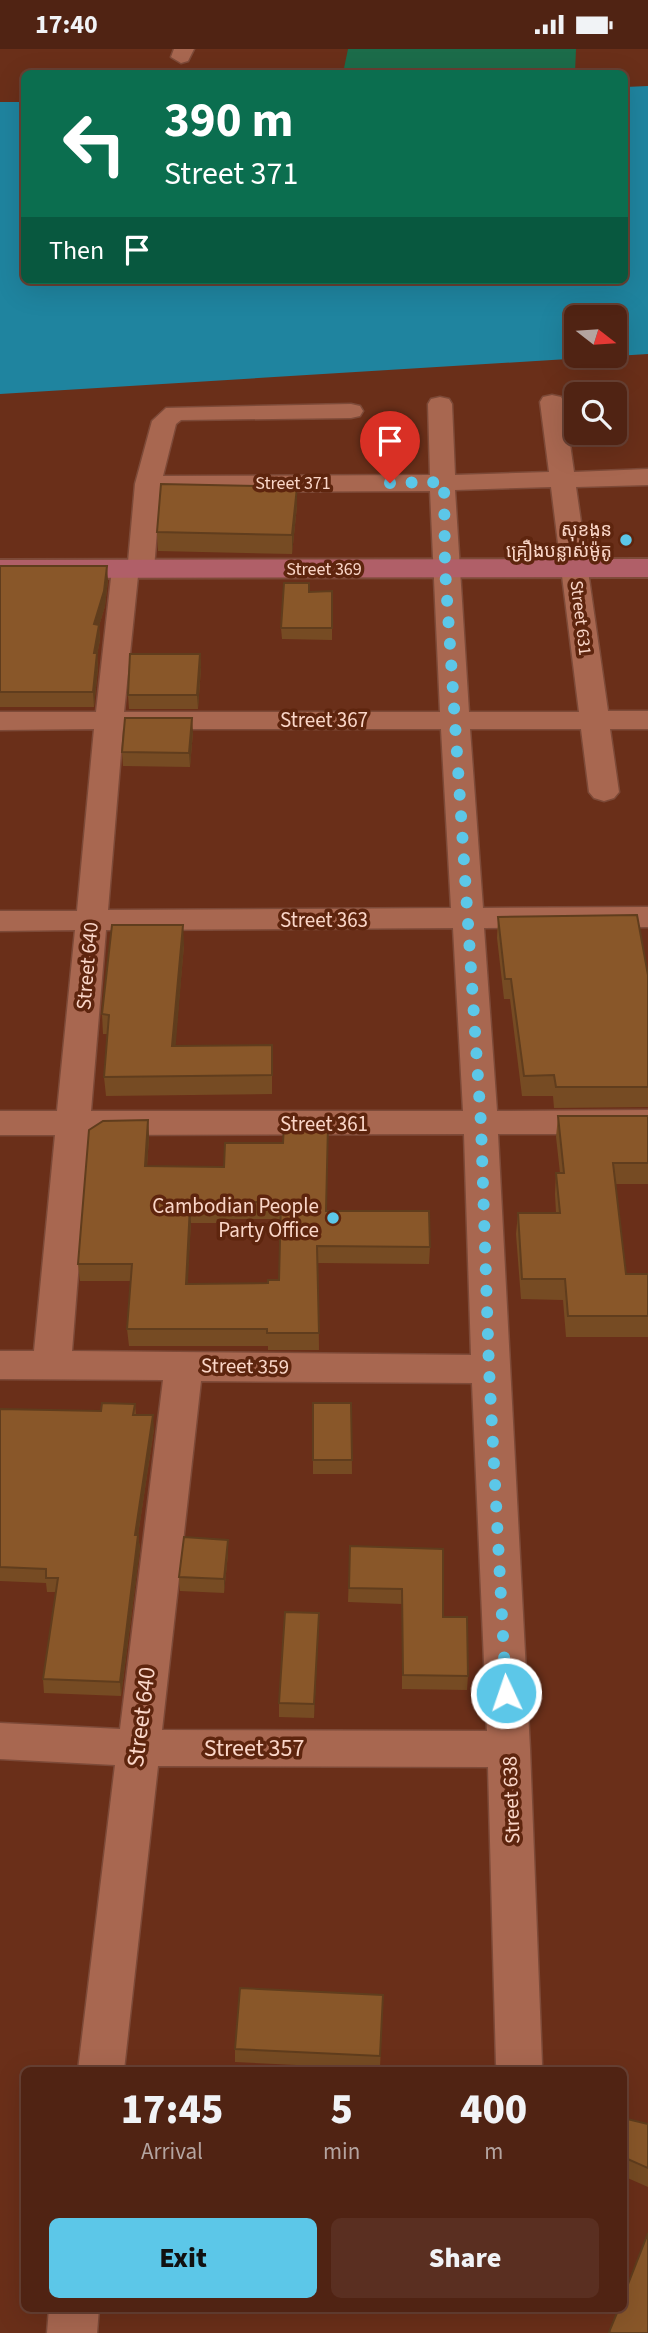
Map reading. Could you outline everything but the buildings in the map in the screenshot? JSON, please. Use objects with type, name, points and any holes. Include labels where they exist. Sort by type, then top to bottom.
[{"type":"street","name":"Street 631","points":[[552,402],[604,792]]},
{"type":"street","name":"Street 638","points":[[440,404],[445,568],[481,1124],[489,1369],[509,1749],[519,2064]]},
{"type":"street","name":"Street 640","points":[[52,1363],[109,721],[148,484],[164,421],[175,413],[351,411]]},
{"type":"street","name":"Street 371","points":[[148,484],[444,482],[648,477]]},
{"type":"street","name":"Street 369","points":[[0,569],[648,568]]},
{"type":"street","name":"Street 367","points":[[0,721],[648,720]]},
{"type":"street","name":"Street 363","points":[[0,922],[648,917]]},
{"type":"street","name":"Street 361","points":[[0,1123],[648,1122]]},
{"type":"street","name":"Street 359","points":[[0,1365],[52,1363],[489,1369]]},
{"type":"street","name":"Street 640","points":[[101,2067],[184,1365]]},
{"type":"street","name":"Street 357","points":[[0,1741],[137,1748],[509,1749]]},
{"type":"street","points":[[72,2333],[74,2312]]},
{"type":"green space","points":[[348,49],[576,49],[575,70],[344,70]]},
{"type":"water","points":[[648,86],[648,354],[627,355],[627,305],[564,305],[564,359],[0,394],[0,102],[21,102],[21,284],[628,284],[628,87]]},
{"type":"place","name":"សុខងួន គ្រឿងបន្លាស់ម៉ូតូ","points":[[626,540]]},
{"type":"place","name":"Cambodian People Party Office","points":[[333,1218]]},
{"type":"route","points":[[390,483],[444,482],[445,568],[481,1124],[489,1369],[506,1693]]}]
